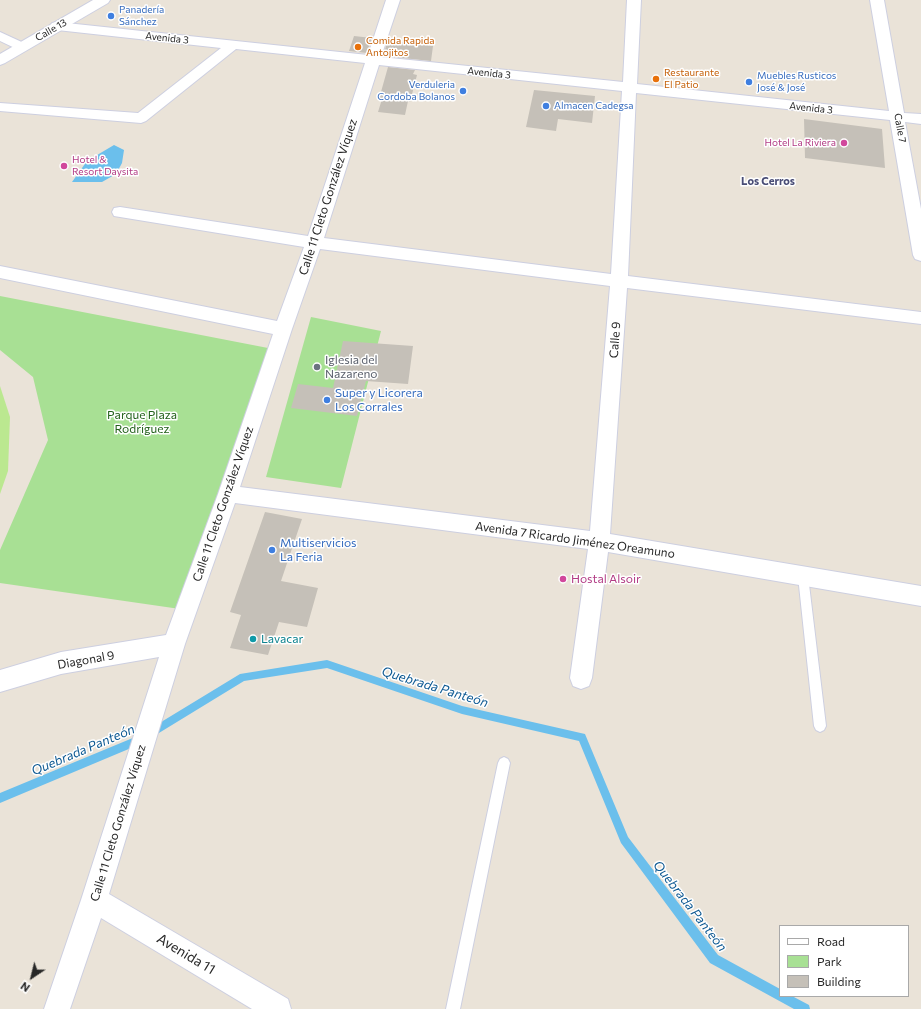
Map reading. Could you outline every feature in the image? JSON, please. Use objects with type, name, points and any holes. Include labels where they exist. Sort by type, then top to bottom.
[{"type":"street","name":"Calle 13","points":[[0,60],[103,0]]},
{"type":"street","name":"Calle 11 Cleto González Víquez","points":[[57,1009],[94,900],[174,644],[228,494],[283,329],[314,243],[393,0]]},
{"type":"street","name":"Calle 9","points":[[581,678],[599,541],[619,280],[634,0]]},
{"type":"street","name":"Calle 7","points":[[877,0],[921,255]]},
{"type":"street","name":"Avenida 3","points":[[57,26],[921,119]]},
{"type":"street","points":[[0,36],[21,47]]},
{"type":"street","points":[[0,107],[141,118],[232,45]]},
{"type":"street","points":[[120,212],[314,243],[921,318]]},
{"type":"street","points":[[0,272],[283,329]]},
{"type":"street","name":"Avenida 7 Ricardo Jiménez Oreamuno","points":[[228,494],[599,541],[921,596]]},
{"type":"street","name":"Diagonal 9","points":[[0,681],[61,663],[174,644]]},
{"type":"street","name":"Avenida 11","points":[[94,900],[278,1009]]},
{"type":"lane","points":[[803,576],[820,726]]},
{"type":"lane","points":[[453,1009],[504,763]]},
{"type":"green space","name":"Parque Plaza Rodríguez","points":[[0,296],[268,348],[180,609],[0,583],[0,550],[48,440],[33,377],[0,350]]},
{"type":"green space","points":[[311,317],[381,331],[341,488],[266,477]]},
{"type":"green space","points":[[0,386],[10,417],[8,471],[0,494]]},
{"type":"water","points":[[114,145],[124,150],[122,163],[116,174],[102,182],[72,182],[87,161]]},
{"type":"building","name":"Comida Rapida Antojitos","points":[[354,36],[372,38],[367,53],[349,51]]},
{"type":"building","points":[[388,40],[433,46],[431,61],[383,56]]},
{"type":"building","points":[[388,67],[415,70],[413,74],[417,75],[405,115],[378,112],[382,99],[379,99]]},
{"type":"building","points":[[534,90],[595,96],[592,123],[558,119],[556,131],[526,127]]},
{"type":"building","name":"Hotel La Riviera","points":[[804,119],[882,129],[885,168],[805,158]]},
{"type":"building","points":[[343,341],[413,346],[408,384],[366,381],[357,416],[291,408],[298,384],[333,388]]},
{"type":"building","name":"Multiservicios La Feria","points":[[265,512],[302,519],[281,581],[318,588],[307,627],[279,622],[268,655],[230,648],[241,615],[230,612]]},
{"type":"waterway","name":"Quebrada Panteón","points":[[151,733],[243,677],[327,664],[462,710],[582,737],[624,840],[714,959],[779,994]]},
{"type":"waterway","name":"Quebrada Panteón","points":[[0,798],[140,740]]},
{"type":"waterway","name":"Quebrada Panteón","points":[[783,997],[805,1009]]},
{"type":"place","name":"Panadería Sánchez","points":[[111,16]]},
{"type":"place","name":"Comida Rapida Antojitos","points":[[358,47]]},
{"type":"place","name":"Restaurante El Patio","points":[[656,79]]},
{"type":"place","name":"Muebles Rusticos José & José","points":[[749,82]]},
{"type":"place","name":"Verduleria Cordoba Bolanos","points":[[463,91]]},
{"type":"place","name":"Almacen Cadegsa","points":[[546,106]]},
{"type":"place","name":"Hotel La Riviera","points":[[844,143]]},
{"type":"place","name":"Hotel & Resort Daysita","points":[[64,166]]},
{"type":"place","name":"Iglesia del Nazareno","points":[[317,367]]},
{"type":"place","name":"Super y Licorera Los Corrales","points":[[327,400]]},
{"type":"place","name":"Multiservicios La Feria","points":[[272,550]]},
{"type":"place","name":"Hostal Alsoir","points":[[563,579]]},
{"type":"place","name":"Lavacar","points":[[253,639]]},
{"type":"district","name":"Los Cerros","points":[[768,181]]}]
